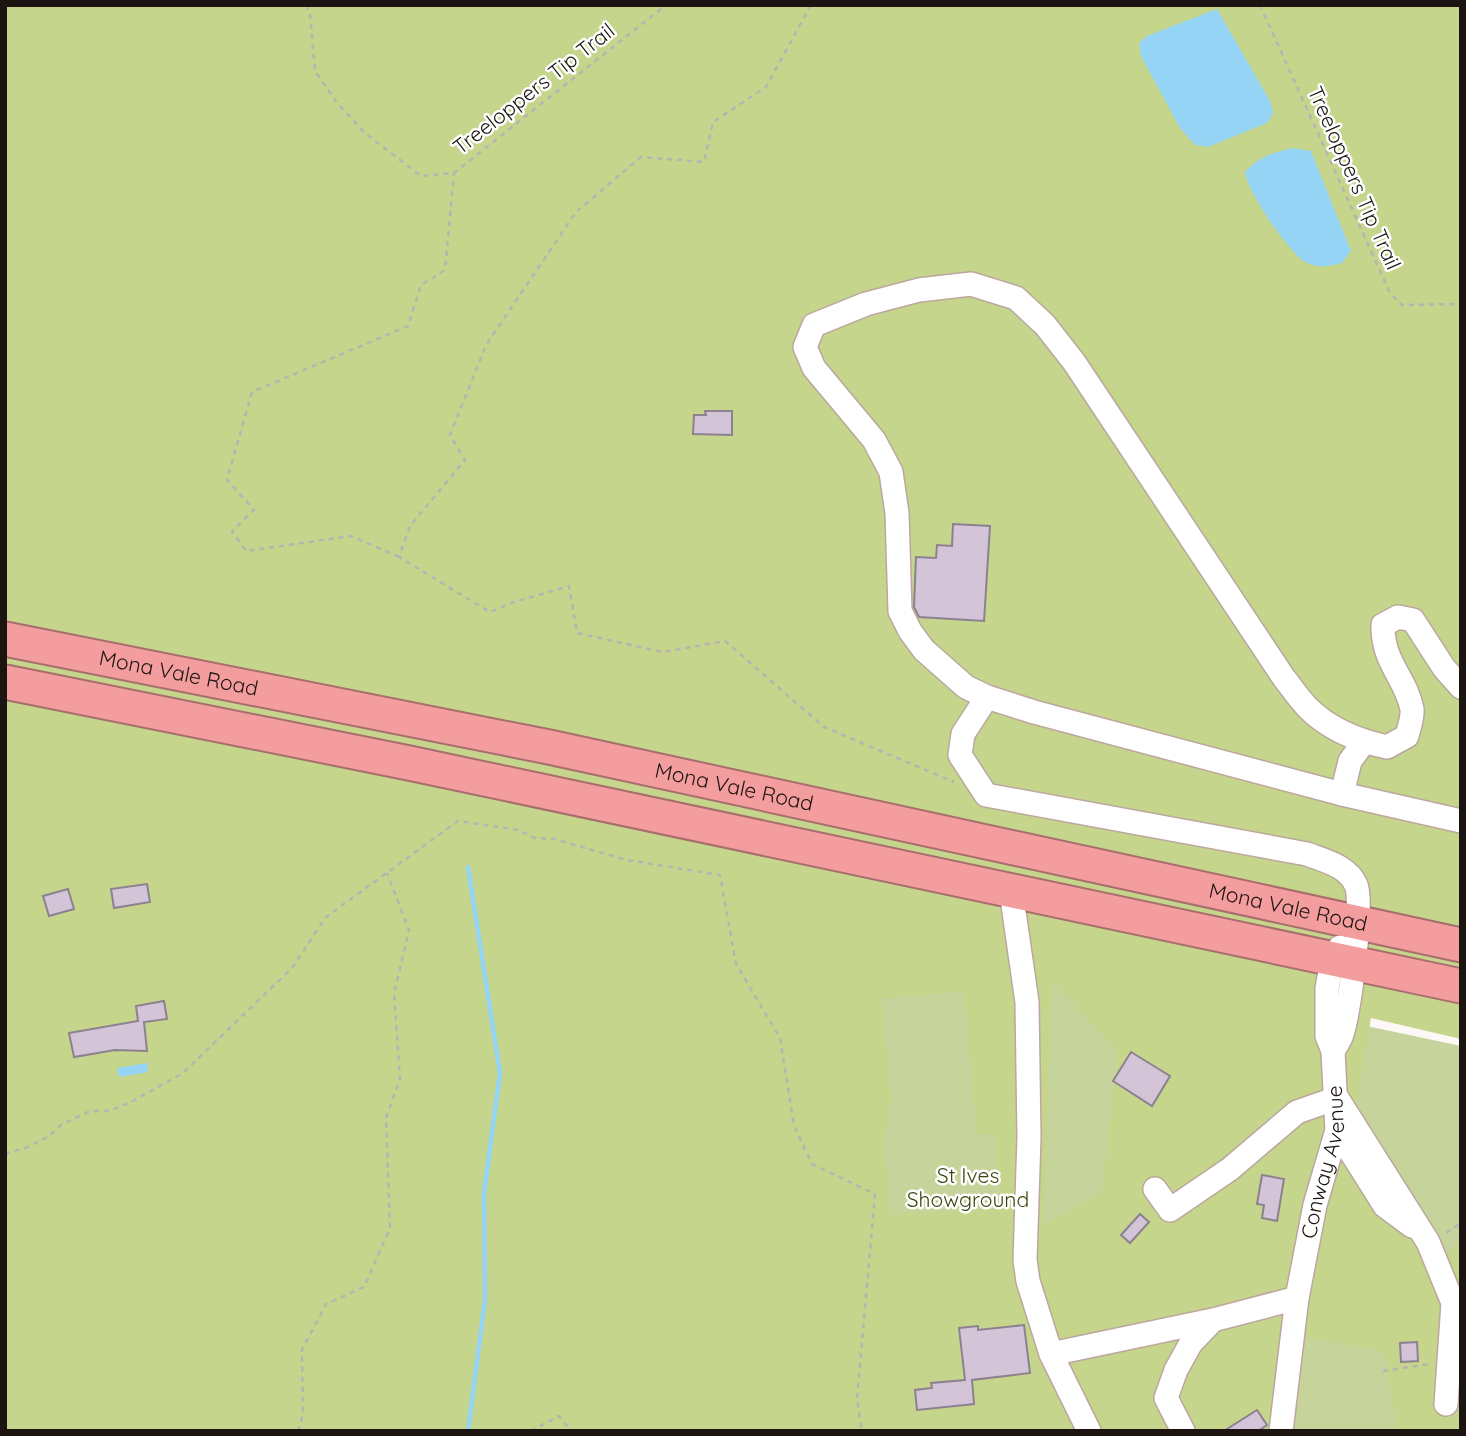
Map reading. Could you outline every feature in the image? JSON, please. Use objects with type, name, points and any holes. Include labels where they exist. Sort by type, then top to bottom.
[{"type":"highway","name":"Mona Vale Road","points":[[5,639],[549,747],[1461,945]]},
{"type":"highway","name":"Mona Vale Road","points":[[5,682],[409,763],[1461,986]]},
{"type":"street","points":[[1461,687],[1444,667],[1413,620],[1398,617],[1382,625],[1382,639],[1388,659],[1412,710],[1407,736],[1387,747],[1364,742],[1340,731],[1309,709],[1284,678],[1073,362],[1045,325],[1016,298],[971,284],[919,290],[866,304],[814,325],[805,347],[814,368],[874,440],[891,472],[897,513],[900,611],[924,650],[966,687],[987,697],[1034,712],[1342,794],[1461,821]]},
{"type":"street","points":[[987,697],[963,734],[960,755],[986,795],[1307,854],[1342,868],[1356,884],[1360,898],[1357,924],[1343,962],[1342,1036],[1333,1051],[1337,1097],[1297,1112],[1230,1169],[1170,1210],[1155,1189]]},
{"type":"street","points":[[1342,794],[1350,761],[1364,742]]},
{"type":"street","points":[[1011,891],[1027,1002],[1029,1137],[1025,1260],[1028,1281],[1051,1354],[1089,1431]]},
{"type":"street","name":"Conway Avenue","points":[[1281,1431],[1297,1298],[1315,1205],[1338,1130],[1337,1097]]},
{"type":"street","name":"Conway Avenue","points":[[1337,1097],[1428,1242],[1457,1307]]},
{"type":"street","points":[[1338,1130],[1385,1206],[1420,1232]]},
{"type":"street","points":[[1051,1354],[1213,1320],[1297,1298]]},
{"type":"street","points":[[1446,1404],[1448,1365],[1457,1307]]},
{"type":"street","points":[[1182,1431],[1166,1398],[1176,1370],[1191,1343],[1213,1320]]},
{"type":"path","name":"Treeloppers Tip Trail","points":[[306,5],[310,14],[315,71],[338,104],[365,133],[421,176],[454,173],[666,5]]},
{"type":"path","points":[[399,557],[410,526],[465,460],[450,435],[486,345],[576,212],[641,157],[704,162],[713,122],[766,88],[811,5]]},
{"type":"path","name":"Treeloppers Tip Trail","points":[[1260,5],[1390,293],[1402,305],[1461,304]]},
{"type":"path","points":[[454,173],[444,270],[421,285],[408,326],[252,392],[227,480],[254,510],[232,531],[246,551],[351,536],[399,557],[491,612],[511,603],[569,586],[577,632],[663,652],[725,641],[824,727],[986,795]]},
{"type":"path","points":[[5,1154],[28,1147],[49,1136],[61,1125],[90,1111],[109,1111],[131,1102],[183,1073],[292,968],[326,917],[458,821],[518,830],[535,838],[554,839],[627,860],[720,875],[736,964],[780,1038],[794,1126],[812,1164],[875,1194],[857,1399],[862,1431]]},
{"type":"path","points":[[298,1431],[303,1414],[302,1350],[326,1304],[364,1287],[390,1228],[386,1118],[400,1079],[394,994],[409,930],[387,873]]},
{"type":"path","points":[[1382,1371],[1425,1364],[1448,1365]]},
{"type":"path","points":[[531,1431],[559,1416],[571,1431]]},
{"type":"green space","points":[[5,5],[1461,5],[1461,1039],[1371,1018],[1355,1108],[1445,1253],[1461,1243],[1461,1431],[1397,1431],[1385,1352],[1299,1336],[1287,1431],[5,1431]],"holes":[[[1051,979],[1118,1052],[1102,1192],[1044,1225]],[[964,991],[977,1135],[996,1134],[1000,1208],[889,1215],[884,1141],[891,1099],[881,999]]]},
{"type":"green space","name":"St Ives Showground","points":[[871,921],[1461,1046],[1461,1431],[758,1431]]},
{"type":"water","points":[[1217,9],[1270,101],[1273,113],[1267,123],[1208,147],[1195,145],[1180,128],[1141,56],[1139,43],[1147,36]]},
{"type":"water","points":[[1293,148],[1311,151],[1351,251],[1342,263],[1314,266],[1298,256],[1270,221],[1247,181],[1245,172],[1256,162],[1273,153]]},
{"type":"water","points":[[147,1063],[148,1072],[119,1077],[117,1068]]},
{"type":"building","points":[[705,411],[732,411],[732,435],[693,434],[694,415],[706,415]]},
{"type":"building","points":[[953,524],[990,526],[984,621],[919,617],[914,607],[916,557],[936,558],[937,545],[952,546]]},
{"type":"building","points":[[147,884],[150,902],[114,908],[111,889]]},
{"type":"building","points":[[68,889],[74,909],[49,916],[43,896]]},
{"type":"building","points":[[164,1001],[167,1019],[144,1022],[147,1051],[115,1050],[74,1057],[69,1033],[138,1021],[136,1006]]},
{"type":"building","points":[[1131,1052],[1170,1076],[1152,1106],[1113,1081]]},
{"type":"building","points":[[1262,1175],[1284,1179],[1277,1221],[1262,1218],[1264,1205],[1257,1204]]},
{"type":"building","points":[[1140,1214],[1149,1222],[1130,1243],[1121,1235]]},
{"type":"building","points":[[1024,1325],[1030,1373],[972,1380],[974,1404],[917,1410],[915,1390],[932,1388],[931,1383],[965,1380],[959,1328],[978,1326],[978,1330]]},
{"type":"building","points":[[1417,1342],[1418,1361],[1401,1362],[1400,1343]]},
{"type":"building","points":[[1257,1410],[1267,1425],[1258,1431],[1224,1431]]},
{"type":"waterway","points":[[468,867],[500,1073],[484,1193],[485,1300],[468,1431]]}]
